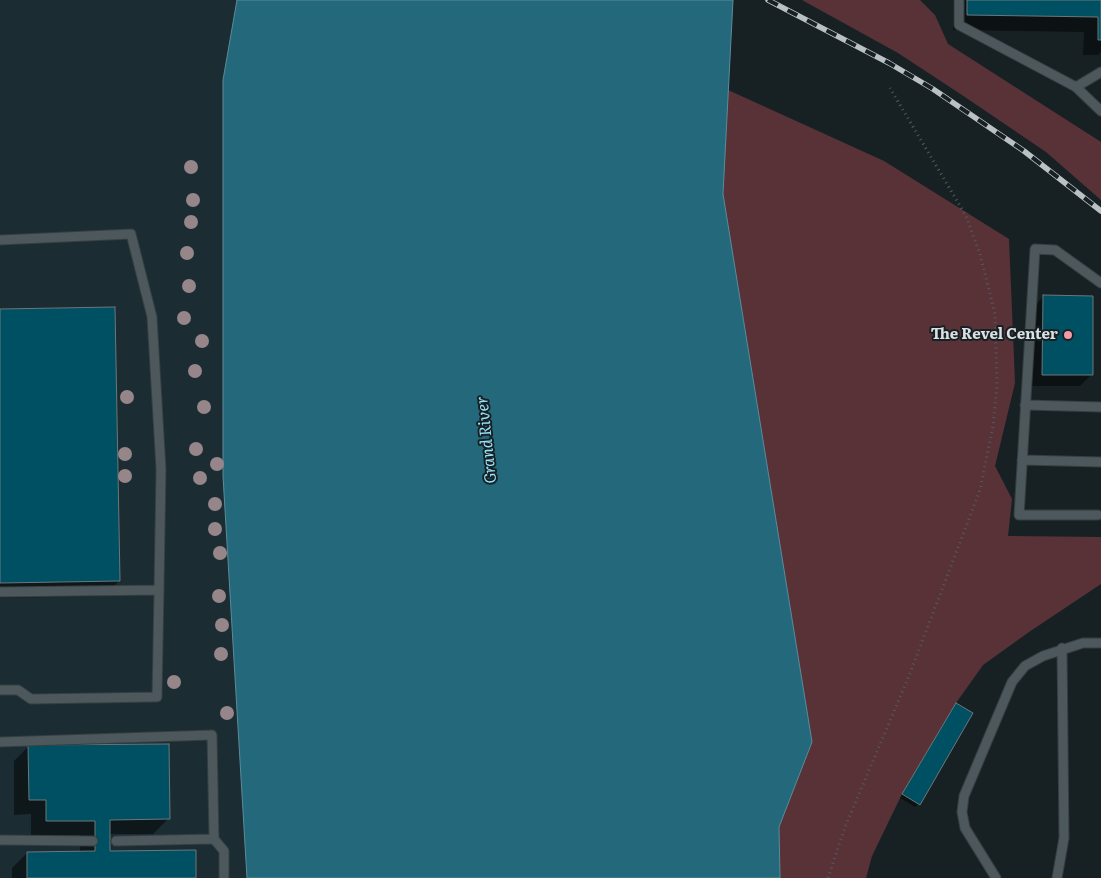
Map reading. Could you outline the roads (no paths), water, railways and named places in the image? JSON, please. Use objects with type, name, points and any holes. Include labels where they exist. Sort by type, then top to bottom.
[{"type":"lane","points":[[959,0],[959,25],[1076,87],[1101,110]]},
{"type":"lane","points":[[1076,87],[1101,72]]},
{"type":"lane","points":[[0,240],[131,234],[152,317],[161,469],[157,697],[31,699],[18,690],[0,690]]},
{"type":"lane","points":[[1098,515],[1019,515],[1035,249],[1055,250],[1101,283]]},
{"type":"lane","points":[[1025,406],[1101,407]]},
{"type":"lane","points":[[1022,460],[1101,462]]},
{"type":"lane","points":[[0,592],[159,590]]},
{"type":"lane","points":[[996,878],[965,828],[962,812],[964,796],[1012,682],[1025,666],[1062,648],[1083,643],[1101,643]]},
{"type":"lane","points":[[1058,878],[1064,838],[1062,648]]},
{"type":"lane","points":[[0,742],[212,735],[214,839],[224,851],[224,878]]},
{"type":"lane","points":[[116,841],[214,839]]},
{"type":"lane","points":[[0,840],[93,841]]},
{"type":"water","name":"Grand River","points":[[237,0],[733,0],[723,194],[812,742],[779,827],[780,878],[247,878],[223,476],[223,80]]},
{"type":"railway","points":[[768,0],[889,63],[933,89],[1024,151],[1101,211]]},
{"type":"place","name":"The Revel Center","points":[[1068,335]]}]
